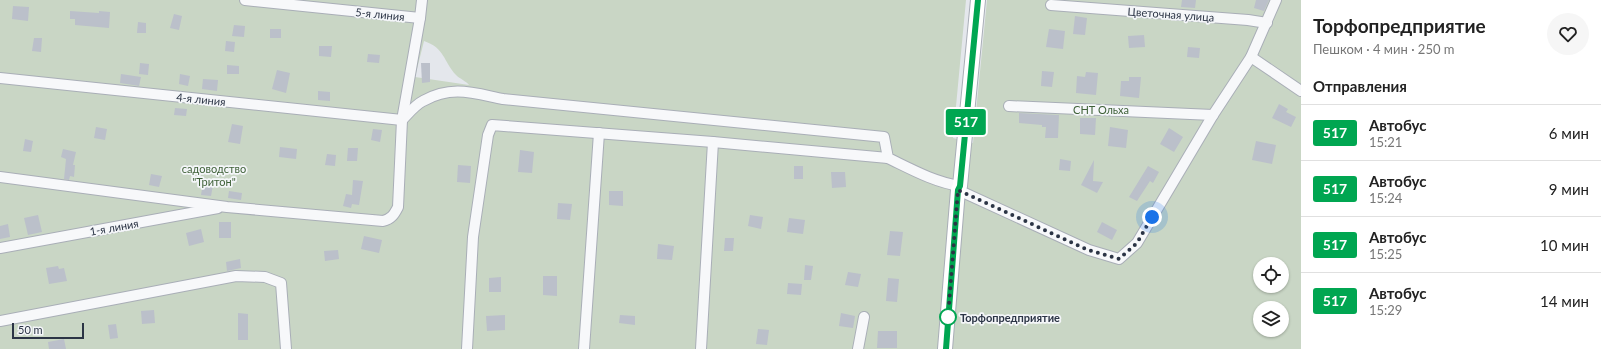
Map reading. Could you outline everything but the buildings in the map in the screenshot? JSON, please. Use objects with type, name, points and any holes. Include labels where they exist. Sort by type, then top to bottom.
[{"type":"main road","points":[[946,349],[959,188],[978,0]]},
{"type":"street","name":"5-я линия","points":[[245,0],[420,18]]},
{"type":"street","points":[[0,177],[227,207],[383,221],[387,220],[392,217],[398,207],[402,120],[422,0]]},
{"type":"street","points":[[467,349],[473,237],[488,135],[492,125],[713,142],[888,158],[928,177],[959,188],[1088,250],[1119,259],[1137,243],[1213,115],[1251,56],[1276,0]]},
{"type":"street","name":"Цветочная улица","points":[[1051,5],[1248,20],[1267,23]]},
{"type":"street","points":[[1251,56],[1301,91]]},
{"type":"street","name":"4-я линия","points":[[0,78],[402,120]]},
{"type":"street","points":[[402,120],[422,102],[443,93],[462,91],[503,99],[884,137],[888,158]]},
{"type":"street","points":[[1009,106],[1213,115]]},
{"type":"street","points":[[584,349],[599,133]]},
{"type":"street","points":[[701,349],[713,142]]},
{"type":"street","name":"1-я линия","points":[[0,248],[227,207]]},
{"type":"street","points":[[0,321],[236,276],[265,278],[280,283],[286,349]]},
{"type":"street","points":[[858,349],[864,317]]},
{"type":"green space","points":[[0,0],[966,0],[953,138],[973,143],[987,0],[1301,0],[1301,349],[0,349]],"holes":[[[424,41],[440,51],[456,75],[469,85],[415,77]]]},
{"type":"bus line","name":"517","points":[[946,349],[958,190],[960,186],[978,0]]},
{"type":"place","name":"Торфопредприятие","points":[[948,317]]},
{"type":"route","points":[[948,317],[958,190],[1088,250],[1119,259],[1137,243],[1152,217]]},
{"type":"park label","name":"СНТ Ольха","points":[[1101,109]]},
{"type":"park label","name":"садоводство \"Тритон\"","points":[[214,174]]}]
